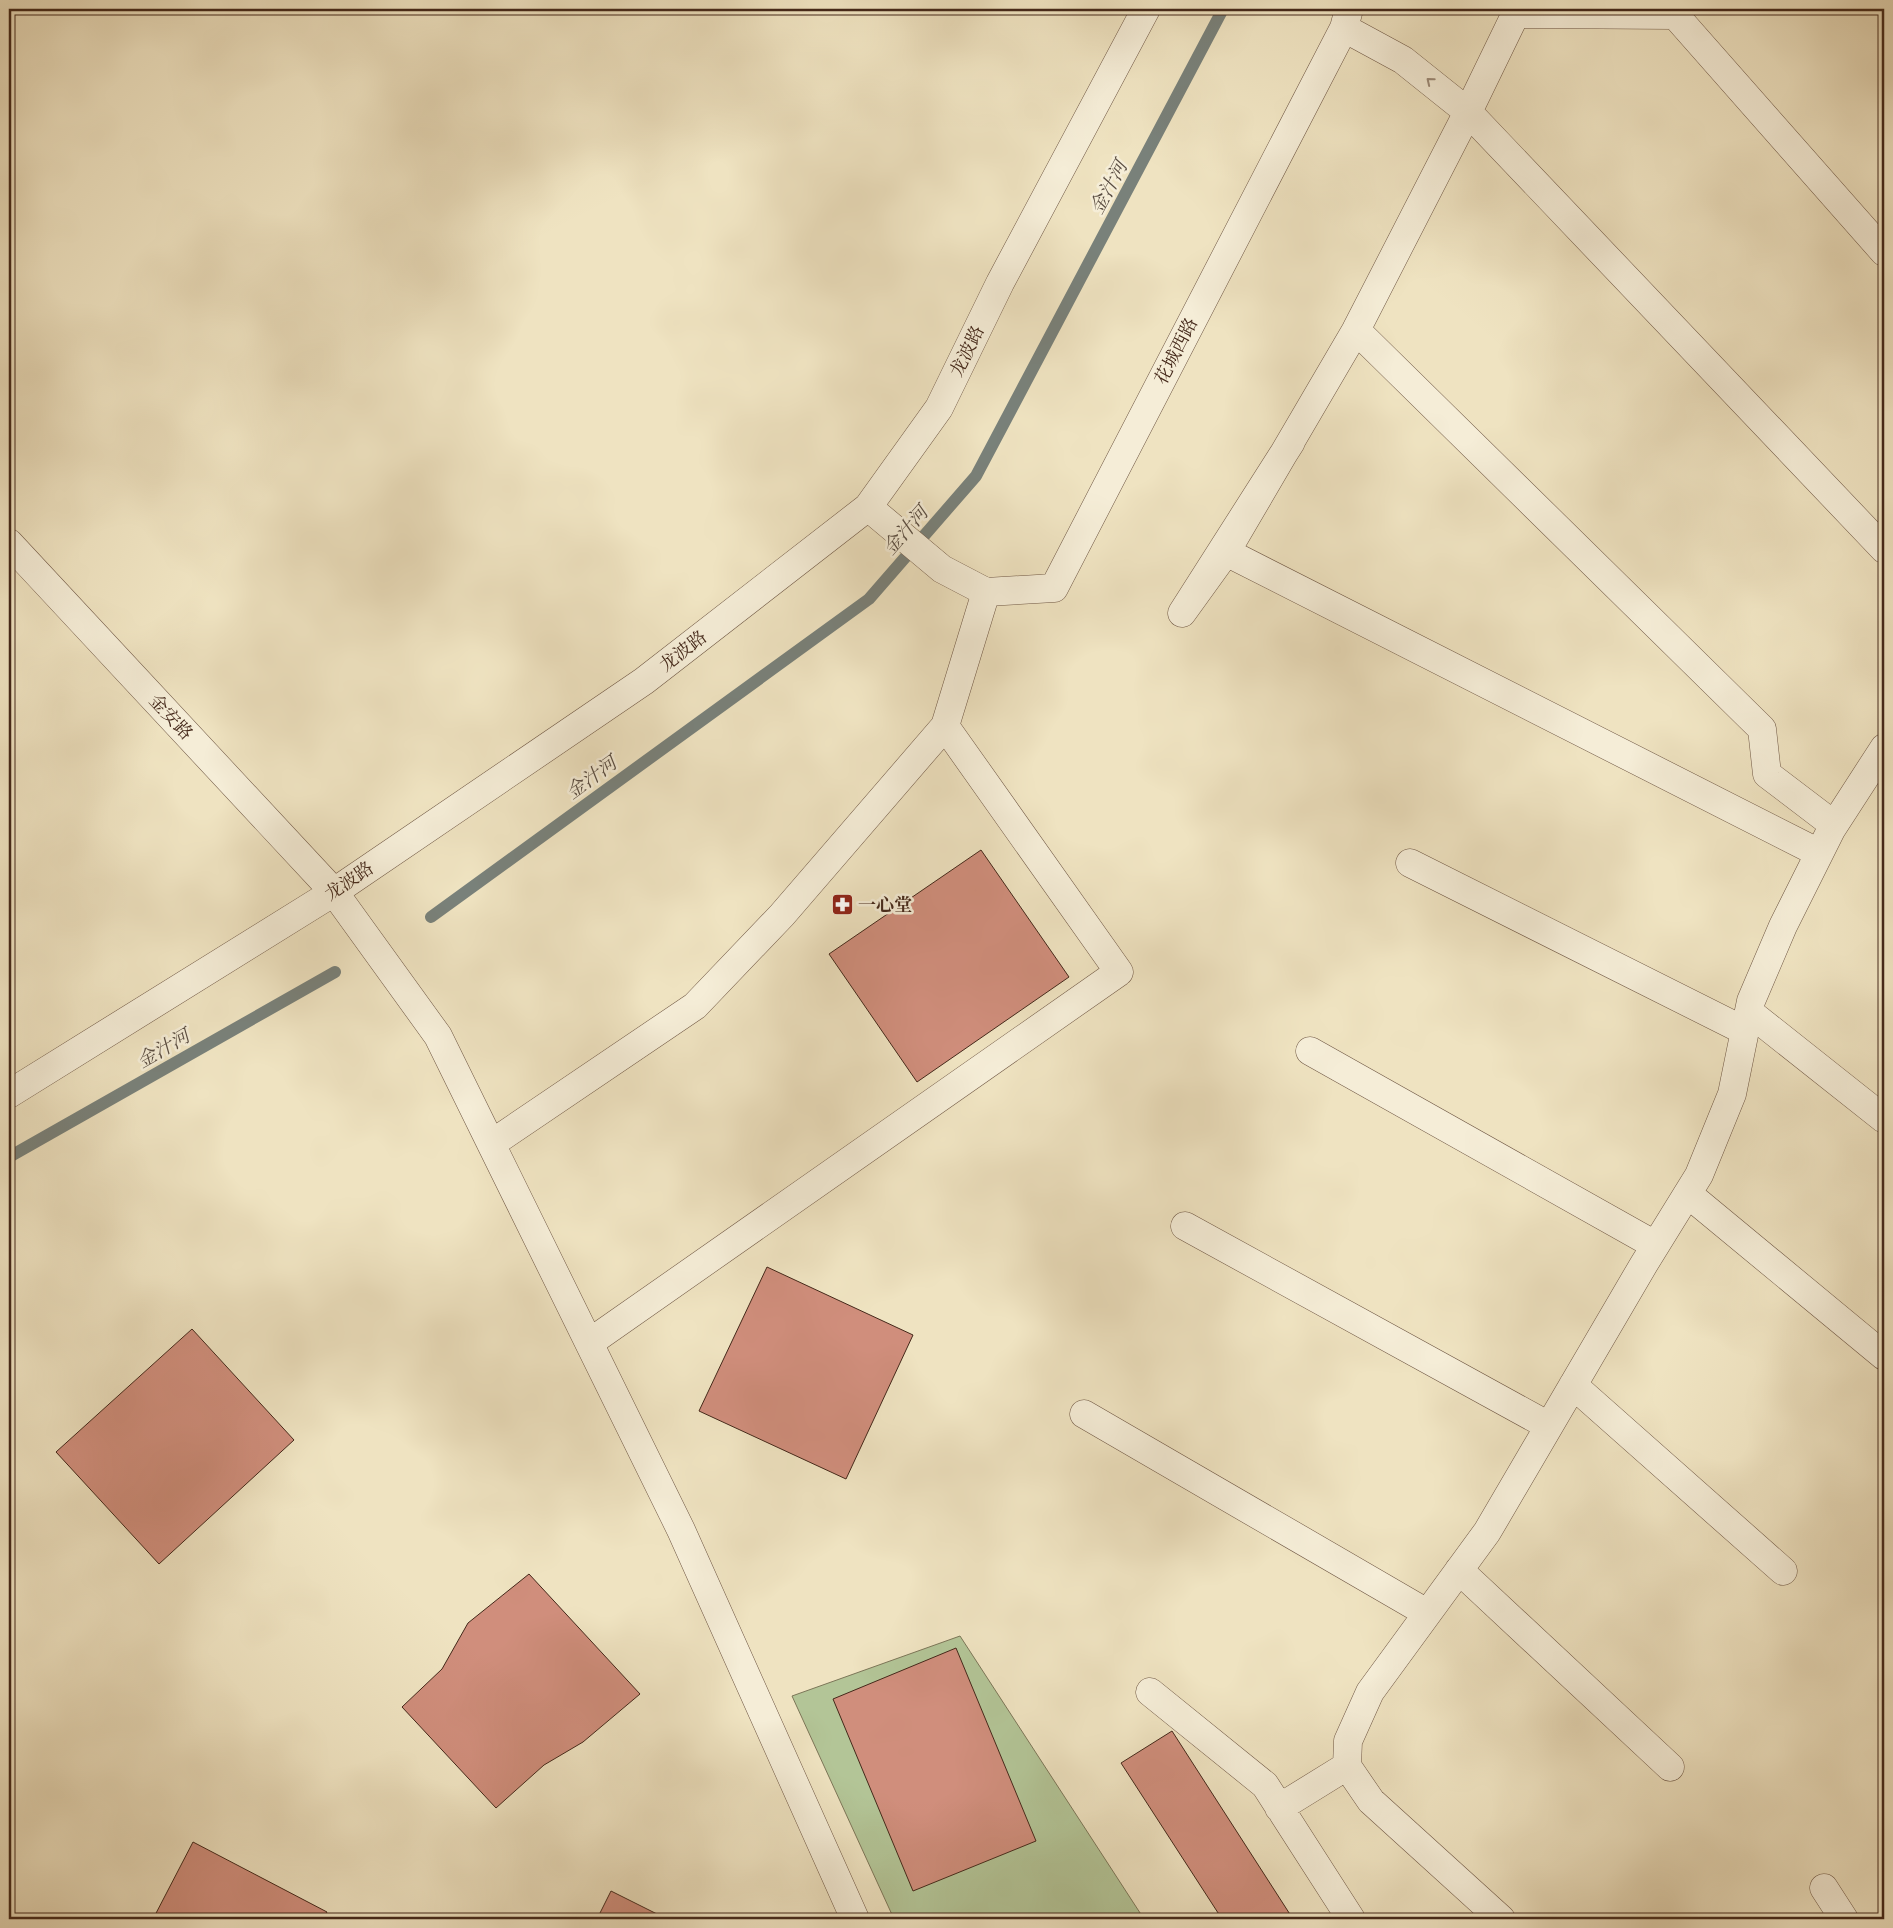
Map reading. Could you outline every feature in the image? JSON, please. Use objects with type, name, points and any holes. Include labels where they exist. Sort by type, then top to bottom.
[{"type":"street","name":"龙波路","points":[[9,1094],[334,892],[644,681],[868,507],[939,408],[1000,283],[1146,9]]},
{"type":"street","points":[[1291,442],[1182,613],[1226,552],[1291,442],[1356,330],[1468,112],[1517,11],[1677,12],[1884,252]]},
{"type":"street","points":[[1347,18],[1468,112],[1884,549]]},
{"type":"street","name":"花城西路","points":[[986,592],[1054,588],[1347,18]]},
{"type":"street","points":[[1356,330],[1762,729],[1767,774],[1834,825]]},
{"type":"street","points":[[491,1144],[695,1006],[782,915],[945,726],[986,592],[942,568],[868,507]]},
{"type":"street","name":"金安路","points":[[9,543],[334,892],[438,1036],[681,1530],[856,1919]]},
{"type":"street","points":[[1226,552],[1819,854]]},
{"type":"street","points":[[589,1343],[1119,972],[945,726]]},
{"type":"street","points":[[1501,1919],[1372,1801],[1347,1766],[1348,1741],[1370,1692],[1487,1532],[1655,1245],[1699,1175],[1732,1094],[1751,1001],[1783,926],[1834,825],[1884,748]]},
{"type":"street","points":[[1410,863],[1747,1022],[1884,1119]]},
{"type":"street","points":[[1310,1051],[1655,1245]]},
{"type":"street","points":[[1688,1194],[1884,1356]]},
{"type":"street","points":[[1185,1226],[1549,1426]]},
{"type":"street","points":[[1574,1385],[1783,1571]]},
{"type":"street","points":[[1084,1414],[1427,1613]]},
{"type":"street","points":[[1459,1570],[1670,1767]]},
{"type":"street","points":[[1150,1692],[1265,1786],[1351,1919]]},
{"type":"street","points":[[1279,1808],[1347,1766]]},
{"type":"street","points":[[1824,1888],[1844,1919]]},
{"type":"green space","points":[[960,1636],[1144,1919],[894,1919],[792,1696]]},
{"type":"building","points":[[981,850],[1069,977],[917,1082],[829,954]]},
{"type":"building","points":[[767,1267],[913,1335],[846,1479],[699,1411]]},
{"type":"building","points":[[192,1329],[294,1440],[159,1564],[56,1452]]},
{"type":"building","points":[[529,1574],[640,1694],[583,1742],[544,1765],[496,1808],[402,1707],[442,1669],[468,1623]]},
{"type":"building","points":[[956,1648],[1036,1841],[913,1891],[833,1699]]},
{"type":"building","points":[[1172,1731],[1293,1919],[1222,1919],[1121,1763]]},
{"type":"building","points":[[193,1842],[327,1912],[323,1919],[153,1919]]},
{"type":"building","points":[[611,1891],[667,1919],[597,1919]]},
{"type":"waterway","name":"金汁河","points":[[431,917],[869,599],[976,476],[1223,9]]},
{"type":"waterway","name":"金汁河","points":[[9,1157],[335,972]]},
{"type":"place","name":"一心堂","points":[[842,905]]}]
